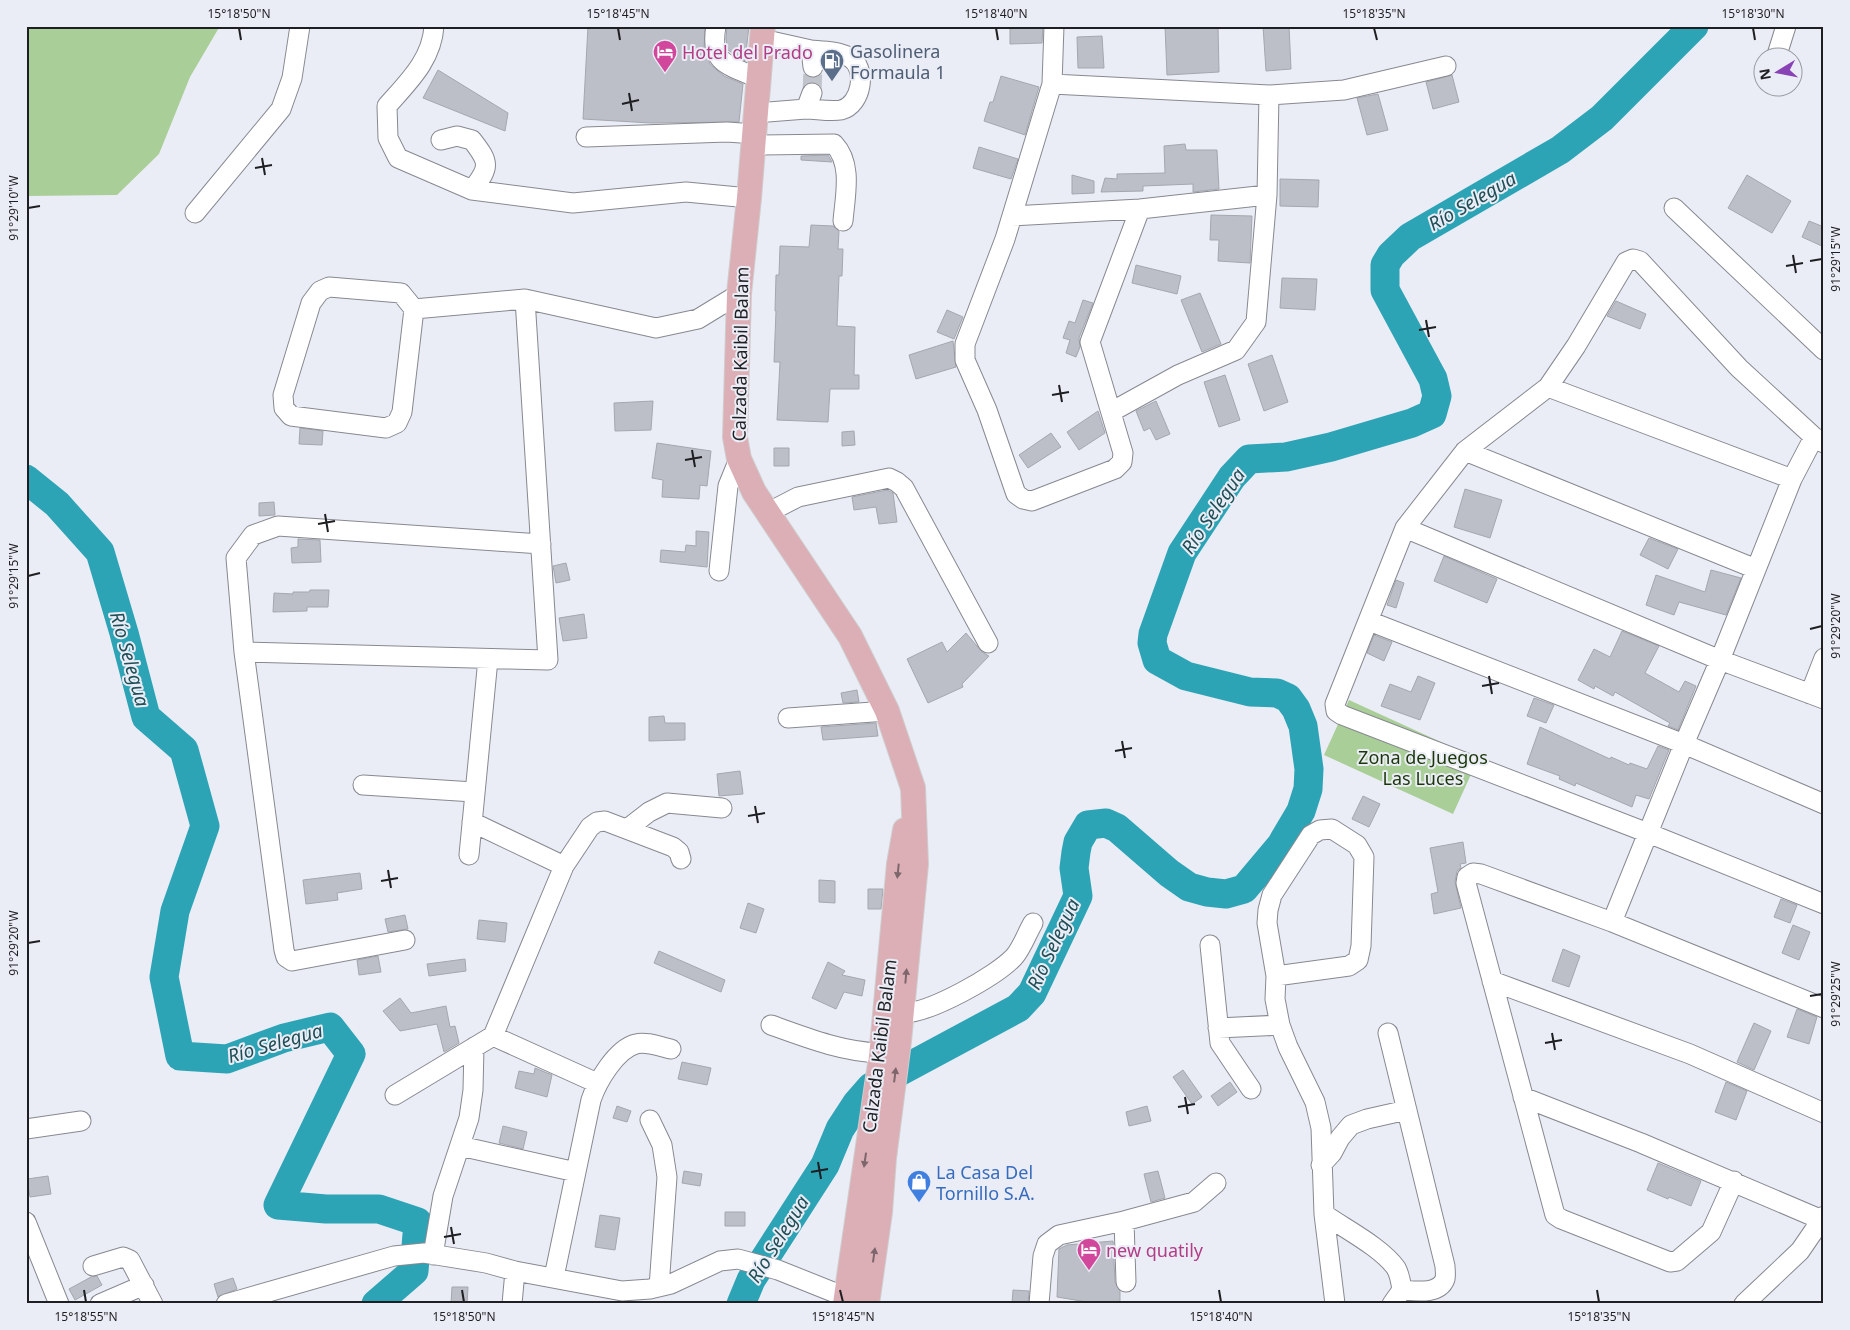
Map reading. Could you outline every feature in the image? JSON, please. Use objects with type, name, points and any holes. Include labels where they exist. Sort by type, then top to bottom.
[{"type":"main road","name":"Calzada Kaibil Balam","points":[[763,32],[750,198],[739,294],[736,437],[739,459],[754,492],[850,636],[887,711],[913,788],[916,864],[902,1013],[887,1050]]},
{"type":"main road","name":"Calzada Kaibil Balam","points":[[855,1302],[882,1111],[899,864],[913,788]]},
{"type":"street","points":[[195,213],[281,109],[292,78],[300,26]]},
{"type":"street","points":[[434,26],[433,40],[422,66],[388,106],[388,138],[398,158],[472,190],[573,202],[686,192],[750,198]]},
{"type":"street","points":[[716,26],[714,48],[722,61],[759,78]]},
{"type":"street","points":[[1054,26],[1052,84],[1012,216],[965,344],[965,360],[987,410],[1016,494],[1023,500],[1032,501],[1115,469],[1122,462],[1123,453],[1090,342],[1140,209]]},
{"type":"street","points":[[1779,48],[1786,26]]},
{"type":"street","points":[[755,131],[809,101],[840,110],[850,106],[857,98],[860,74],[858,65],[850,57],[838,53],[812,59],[763,32]]},
{"type":"street","points":[[1052,84],[1269,95],[1344,90],[1446,66]]},
{"type":"street","points":[[1111,412],[1178,375],[1236,350],[1256,322],[1267,195],[1269,95]]},
{"type":"street","points":[[586,137],[755,131],[834,144],[840,151],[847,167],[843,221]]},
{"type":"street","points":[[441,140],[457,136],[472,140],[483,154],[486,168],[472,190]]},
{"type":"street","points":[[1012,216],[1140,209],[1267,195]]},
{"type":"street","points":[[1674,208],[1824,350]]},
{"type":"street","points":[[1612,922],[1648,833],[1684,744],[1720,660],[1792,479],[1819,440],[1739,368],[1640,261],[1633,259],[1626,262],[1621,268],[1576,346],[1548,387],[1465,451],[1405,528],[1335,704],[1336,712],[1648,833],[1824,904]]},
{"type":"street","points":[[329,287],[401,293],[414,309],[402,412],[397,423],[386,428],[290,416],[284,408],[283,395],[311,303],[320,291],[329,287]]},
{"type":"street","points":[[414,309],[525,299],[656,328],[698,319],[739,294]]},
{"type":"street","points":[[244,652],[548,660],[525,299]]},
{"type":"street","points":[[1548,387],[1792,479]]},
{"type":"street","points":[[1465,451],[1756,568]]},
{"type":"street","points":[[720,570],[728,486],[739,459]]},
{"type":"street","points":[[767,513],[798,496],[889,478],[897,482],[904,488],[988,643]]},
{"type":"street","points":[[405,940],[292,961],[286,957],[244,652],[236,558],[252,535],[278,526],[541,544]]},
{"type":"street","points":[[1405,528],[1720,660],[1817,696],[1824,658]]},
{"type":"street","points":[[1369,621],[1684,744],[1824,804]]},
{"type":"street","points":[[469,855],[488,659]]},
{"type":"street","points":[[788,718],[887,711]]},
{"type":"street","points":[[362,785],[474,792]]},
{"type":"street","points":[[627,829],[649,812],[667,804],[722,808]]},
{"type":"street","points":[[395,1095],[493,1036],[564,866],[590,827],[597,822],[605,821],[673,847],[678,852],[681,860]]},
{"type":"street","points":[[472,822],[564,866]]},
{"type":"street","points":[[1276,976],[1349,966],[1358,960],[1361,946],[1364,857],[1357,845],[1332,829],[1320,830],[1311,834],[1272,895],[1267,923],[1276,976],[1275,999],[1280,1025],[1288,1047],[1315,1102],[1321,1128],[1324,1214],[1335,1304]]},
{"type":"street","points":[[1734,1181],[1711,1232],[1676,1261],[1670,1262],[1554,1215],[1466,883],[1467,877],[1473,873],[1481,874],[1612,922],[1824,1008]]},
{"type":"street","points":[[902,1013],[912,1013],[950,998],[1001,969],[1016,955],[1033,923]]},
{"type":"street","points":[[1210,946],[1220,1043],[1251,1089]]},
{"type":"street","points":[[1492,981],[1690,1054],[1824,1114]]},
{"type":"street","points":[[771,1025],[849,1050],[887,1050]]},
{"type":"street","points":[[1218,1028],[1280,1025]]},
{"type":"street","points":[[1324,1214],[1384,1255],[1396,1268],[1400,1277],[1397,1297],[1438,1287],[1445,1278],[1445,1266],[1388,1033]]},
{"type":"street","points":[[493,1036],[597,1083]]},
{"type":"street","points":[[554,1277],[590,1100],[597,1083],[624,1049],[637,1043],[671,1049]]},
{"type":"street","points":[[428,1254],[443,1196],[470,1118],[474,1047]]},
{"type":"street","points":[[1523,1097],[1823,1218],[1800,1251],[1744,1304]]},
{"type":"street","points":[[1321,1165],[1332,1154],[1340,1138],[1352,1125],[1367,1119],[1406,1110]]},
{"type":"street","points":[[26,1129],[80,1120]]},
{"type":"street","points":[[650,1120],[662,1145],[667,1177],[659,1287]]},
{"type":"street","points":[[460,1146],[576,1172]]},
{"type":"street","points":[[1039,1304],[1043,1256],[1047,1244],[1059,1235],[1124,1221],[1194,1202],[1216,1183]]},
{"type":"street","points":[[1124,1221],[1126,1282]]},
{"type":"street","points":[[26,1222],[59,1304]]},
{"type":"street","points":[[226,1304],[394,1256],[428,1254],[486,1263],[554,1277],[621,1298],[671,1284],[720,1261],[738,1259],[778,1270],[855,1302]]},
{"type":"street","points":[[93,1266],[123,1256],[130,1260],[153,1304]]},
{"type":"street","points":[[512,1304],[515,1270]]},
{"type":"street","points":[[100,1304],[144,1285]]},
{"type":"green space","points":[[26,26],[220,26],[190,77],[159,154],[117,195],[26,196]]},
{"type":"green space","name":"Zona de Juegos Las Luces","points":[[1349,700],[1478,759],[1453,814],[1324,755]]},
{"type":"building","name":"Hotel del Prado","points":[[588,26],[705,26],[704,50],[710,64],[724,76],[743,84],[739,122],[651,123],[583,119]]},
{"type":"building","points":[[727,26],[749,26],[745,61],[728,50],[726,39]]},
{"type":"building","points":[[1010,26],[1043,26],[1042,43],[1010,44]]},
{"type":"building","points":[[1165,26],[1218,26],[1219,72],[1167,75]]},
{"type":"building","points":[[1263,26],[1289,26],[1291,69],[1266,71]]},
{"type":"building","points":[[1102,36],[1104,68],[1078,68],[1077,37]]},
{"type":"building","points":[[438,70],[508,113],[505,131],[423,98]]},
{"type":"building","points":[[1452,75],[1459,102],[1433,109],[1426,82]]},
{"type":"building","points":[[1001,76],[1039,87],[1025,135],[984,121],[990,102],[993,102]]},
{"type":"building","points":[[1378,94],[1388,130],[1367,135],[1357,98]]},
{"type":"building","points":[[1185,144],[1186,150],[1217,150],[1219,189],[1193,192],[1193,184],[1143,186],[1143,191],[1101,192],[1105,178],[1117,179],[1117,174],[1165,173],[1164,146]]},
{"type":"building","points":[[979,147],[1018,159],[1011,179],[973,168]]},
{"type":"building","points":[[828,155],[832,162],[801,160],[801,156]]},
{"type":"building","points":[[1072,175],[1094,181],[1094,193],[1072,194]]},
{"type":"building","points":[[1747,175],[1791,201],[1772,233],[1728,208]]},
{"type":"building","points":[[1280,179],[1319,180],[1318,207],[1280,206]]},
{"type":"building","points":[[1211,215],[1252,216],[1250,263],[1218,261],[1219,240],[1210,240]]},
{"type":"building","points":[[1809,221],[1824,227],[1824,247],[1802,237]]},
{"type":"building","points":[[811,225],[833,226],[839,231],[838,249],[843,249],[842,276],[839,276],[837,326],[855,327],[854,375],[859,375],[859,389],[830,389],[828,422],[777,420],[780,362],[774,362],[776,275],[779,275],[780,246],[809,247]]},
{"type":"building","points":[[1136,265],[1181,276],[1177,294],[1132,283]]},
{"type":"building","points":[[1282,278],[1317,279],[1315,310],[1280,308]]},
{"type":"building","points":[[1200,293],[1221,344],[1202,352],[1181,300]]},
{"type":"building","points":[[1083,300],[1093,303],[1079,338],[1080,347],[1076,357],[1066,353],[1070,340],[1063,338],[1069,321],[1075,323]]},
{"type":"building","points":[[1616,301],[1646,314],[1640,329],[1607,316]]},
{"type":"building","points":[[947,310],[963,317],[954,339],[937,332]]},
{"type":"building","points":[[953,341],[956,367],[916,379],[909,355]]},
{"type":"building","points":[[1272,355],[1288,402],[1264,411],[1248,364]]},
{"type":"building","points":[[1225,375],[1240,420],[1219,427],[1204,382]]},
{"type":"building","points":[[653,401],[651,430],[615,431],[614,403]]},
{"type":"building","points":[[1156,401],[1170,434],[1156,440],[1150,428],[1144,431],[1136,411]]},
{"type":"building","points":[[1098,411],[1105,433],[1079,450],[1067,432]]},
{"type":"building","points":[[300,428],[323,431],[322,445],[299,444]]},
{"type":"building","points":[[854,431],[855,445],[842,446],[842,432]]},
{"type":"building","points":[[1051,433],[1061,447],[1028,468],[1019,455]]},
{"type":"building","points":[[657,443],[711,451],[707,486],[700,485],[699,499],[662,497],[663,480],[652,478]]},
{"type":"building","points":[[774,448],[789,448],[789,466],[774,466]]},
{"type":"building","points":[[1465,489],[1502,500],[1490,538],[1454,527]]},
{"type":"building","points":[[887,490],[893,493],[897,522],[879,524],[876,507],[854,510],[852,497]]},
{"type":"building","points":[[274,502],[275,515],[259,516],[259,503]]},
{"type":"building","points":[[696,531],[709,532],[707,567],[660,562],[661,550],[685,552],[686,545],[696,546]]},
{"type":"building","points":[[1649,538],[1678,549],[1668,569],[1640,555]]},
{"type":"building","points":[[298,539],[320,540],[321,562],[292,563],[291,548],[298,547]]},
{"type":"building","points":[[1444,556],[1497,579],[1487,603],[1434,581]]},
{"type":"building","points":[[566,563],[570,580],[556,583],[553,566]]},
{"type":"building","points":[[1711,570],[1741,578],[1726,615],[1679,602],[1674,615],[1646,605],[1656,575],[1705,592]]},
{"type":"building","points":[[1396,580],[1404,583],[1396,608],[1387,605]]},
{"type":"building","points":[[310,590],[329,590],[328,607],[307,607],[307,611],[273,612],[274,593],[293,594],[293,592],[309,592]]},
{"type":"building","points":[[584,614],[587,638],[563,641],[559,618]]},
{"type":"building","points":[[1622,631],[1659,646],[1645,673],[1679,692],[1685,681],[1696,686],[1678,730],[1668,726],[1670,723],[1615,692],[1613,696],[1595,686],[1594,689],[1578,680],[1594,649],[1610,657]]},
{"type":"building","points":[[966,633],[982,652],[989,656],[962,684],[963,687],[928,703],[907,659],[942,642],[947,652]]},
{"type":"building","points":[[1374,635],[1392,642],[1384,661],[1367,653]]},
{"type":"building","points":[[1418,676],[1435,683],[1420,720],[1381,706],[1390,684],[1411,692]]},
{"type":"building","points":[[857,690],[859,702],[843,703],[841,693]]},
{"type":"building","points":[[1534,698],[1554,705],[1546,723],[1527,716]]},
{"type":"building","points":[[664,716],[665,723],[685,723],[685,740],[649,741],[649,717]]},
{"type":"building","points":[[876,723],[878,736],[823,740],[821,727]]},
{"type":"building","points":[[1540,727],[1610,759],[1611,757],[1629,765],[1630,763],[1647,769],[1658,746],[1669,750],[1649,799],[1636,795],[1632,807],[1576,783],[1575,786],[1559,779],[1560,776],[1527,764]]},
{"type":"building","points":[[740,771],[743,794],[719,796],[717,774]]},
{"type":"building","points":[[1363,796],[1380,804],[1369,827],[1352,819]]},
{"type":"building","points":[[1463,842],[1466,863],[1460,864],[1461,868],[1457,871],[1455,882],[1461,908],[1434,914],[1431,894],[1438,892],[1430,848]]},
{"type":"building","points":[[360,873],[362,889],[337,893],[338,900],[306,904],[303,880]]},
{"type":"building","points":[[819,880],[835,881],[835,903],[819,902]]},
{"type":"building","points":[[868,889],[883,889],[881,909],[868,909]]},
{"type":"building","points":[[1781,899],[1797,905],[1790,923],[1774,917]]},
{"type":"building","points":[[748,903],[764,909],[756,933],[740,928]]},
{"type":"building","points":[[405,915],[408,929],[388,932],[385,919]]},
{"type":"building","points":[[479,920],[507,923],[505,942],[477,939]]},
{"type":"building","points":[[1793,925],[1810,932],[1799,960],[1782,953]]},
{"type":"building","points":[[1563,949],[1580,956],[1569,987],[1552,981]]},
{"type":"building","points":[[659,951],[725,980],[721,992],[654,963]]},
{"type":"building","points":[[378,956],[381,972],[359,975],[357,960]]},
{"type":"building","points":[[465,959],[466,971],[429,976],[427,964]]},
{"type":"building","points":[[828,962],[845,971],[842,975],[865,980],[862,996],[844,992],[836,1009],[812,998]]},
{"type":"building","points":[[400,998],[411,1013],[446,1006],[450,1027],[455,1026],[459,1043],[444,1052],[437,1024],[400,1031],[383,1011]]},
{"type":"building","points":[[1797,1009],[1817,1017],[1809,1044],[1787,1037]]},
{"type":"building","points":[[1754,1023],[1771,1031],[1754,1070],[1737,1062]]},
{"type":"building","points":[[682,1062],[711,1068],[707,1085],[678,1079]]},
{"type":"building","points":[[535,1068],[552,1075],[547,1097],[515,1088],[519,1071],[534,1074]]},
{"type":"building","points":[[1183,1070],[1202,1097],[1192,1104],[1173,1077]]},
{"type":"building","points":[[1230,1082],[1237,1092],[1218,1106],[1211,1096]]},
{"type":"building","points":[[1726,1082],[1747,1091],[1736,1120],[1715,1112]]},
{"type":"building","points":[[617,1106],[631,1111],[627,1122],[613,1118]]},
{"type":"building","points":[[1147,1106],[1151,1121],[1129,1126],[1126,1112]]},
{"type":"building","points":[[503,1126],[527,1132],[523,1149],[499,1143]]},
{"type":"building","points":[[1658,1163],[1701,1181],[1691,1206],[1647,1190]]},
{"type":"building","points":[[684,1171],[702,1174],[700,1186],[682,1183]]},
{"type":"building","points":[[1158,1171],[1165,1198],[1151,1202],[1144,1174]]},
{"type":"building","points":[[48,1176],[51,1194],[30,1197],[27,1179]]},
{"type":"building","points":[[725,1212],[745,1212],[745,1226],[725,1226]]},
{"type":"building","points":[[600,1215],[620,1218],[615,1250],[595,1247]]},
{"type":"building","name":"new quatily","points":[[1113,1241],[1115,1282],[1120,1291],[1120,1304],[1099,1304],[1057,1297],[1059,1249],[1067,1245]]},
{"type":"building","points":[[97,1276],[102,1285],[75,1300],[69,1289],[91,1277]]},
{"type":"building","points":[[233,1278],[237,1289],[218,1297],[214,1284]]},
{"type":"building","points":[[452,1287],[468,1287],[467,1304],[451,1304]]},
{"type":"building","points":[[1013,1290],[1029,1291],[1028,1304],[1012,1304]]},
{"type":"waterway","name":"Río Selegua","points":[[741,1304],[751,1280],[825,1165],[840,1129],[857,1103],[871,1087],[1018,1008],[1032,993],[1078,896],[1074,868],[1076,852],[1078,842],[1088,825],[1106,823],[1117,828],[1169,873],[1189,887],[1207,892],[1226,894],[1244,889],[1281,845],[1301,811],[1308,789],[1309,769],[1303,726],[1296,709],[1288,698],[1277,693],[1250,692],[1186,676],[1157,660],[1152,643],[1153,634],[1182,553],[1232,477],[1249,459],[1286,457],[1331,447],[1412,423],[1432,414],[1437,396],[1433,379],[1385,290],[1385,265],[1391,255],[1410,237],[1560,150],[1602,118],[1694,26]]},
{"type":"waterway","name":"Río Selegua","points":[[26,479],[57,504],[100,552],[146,717],[184,750],[205,826],[175,911],[164,977],[180,1056],[227,1059],[284,1038],[330,1027],[351,1054],[278,1205],[326,1209],[379,1209],[418,1222],[414,1271],[376,1304]]},
{"type":"tunnel","points":[[812,93],[813,67]]},
{"type":"place","name":"Hotel del Prado","points":[[665,73]]},
{"type":"place","name":"Gasolinera Formaula 1","points":[[832,82]]},
{"type":"place","name":"La Casa Del Tornillo S.A.","points":[[919,1203]]},
{"type":"place","name":"new quatily","points":[[1089,1271]]}]
